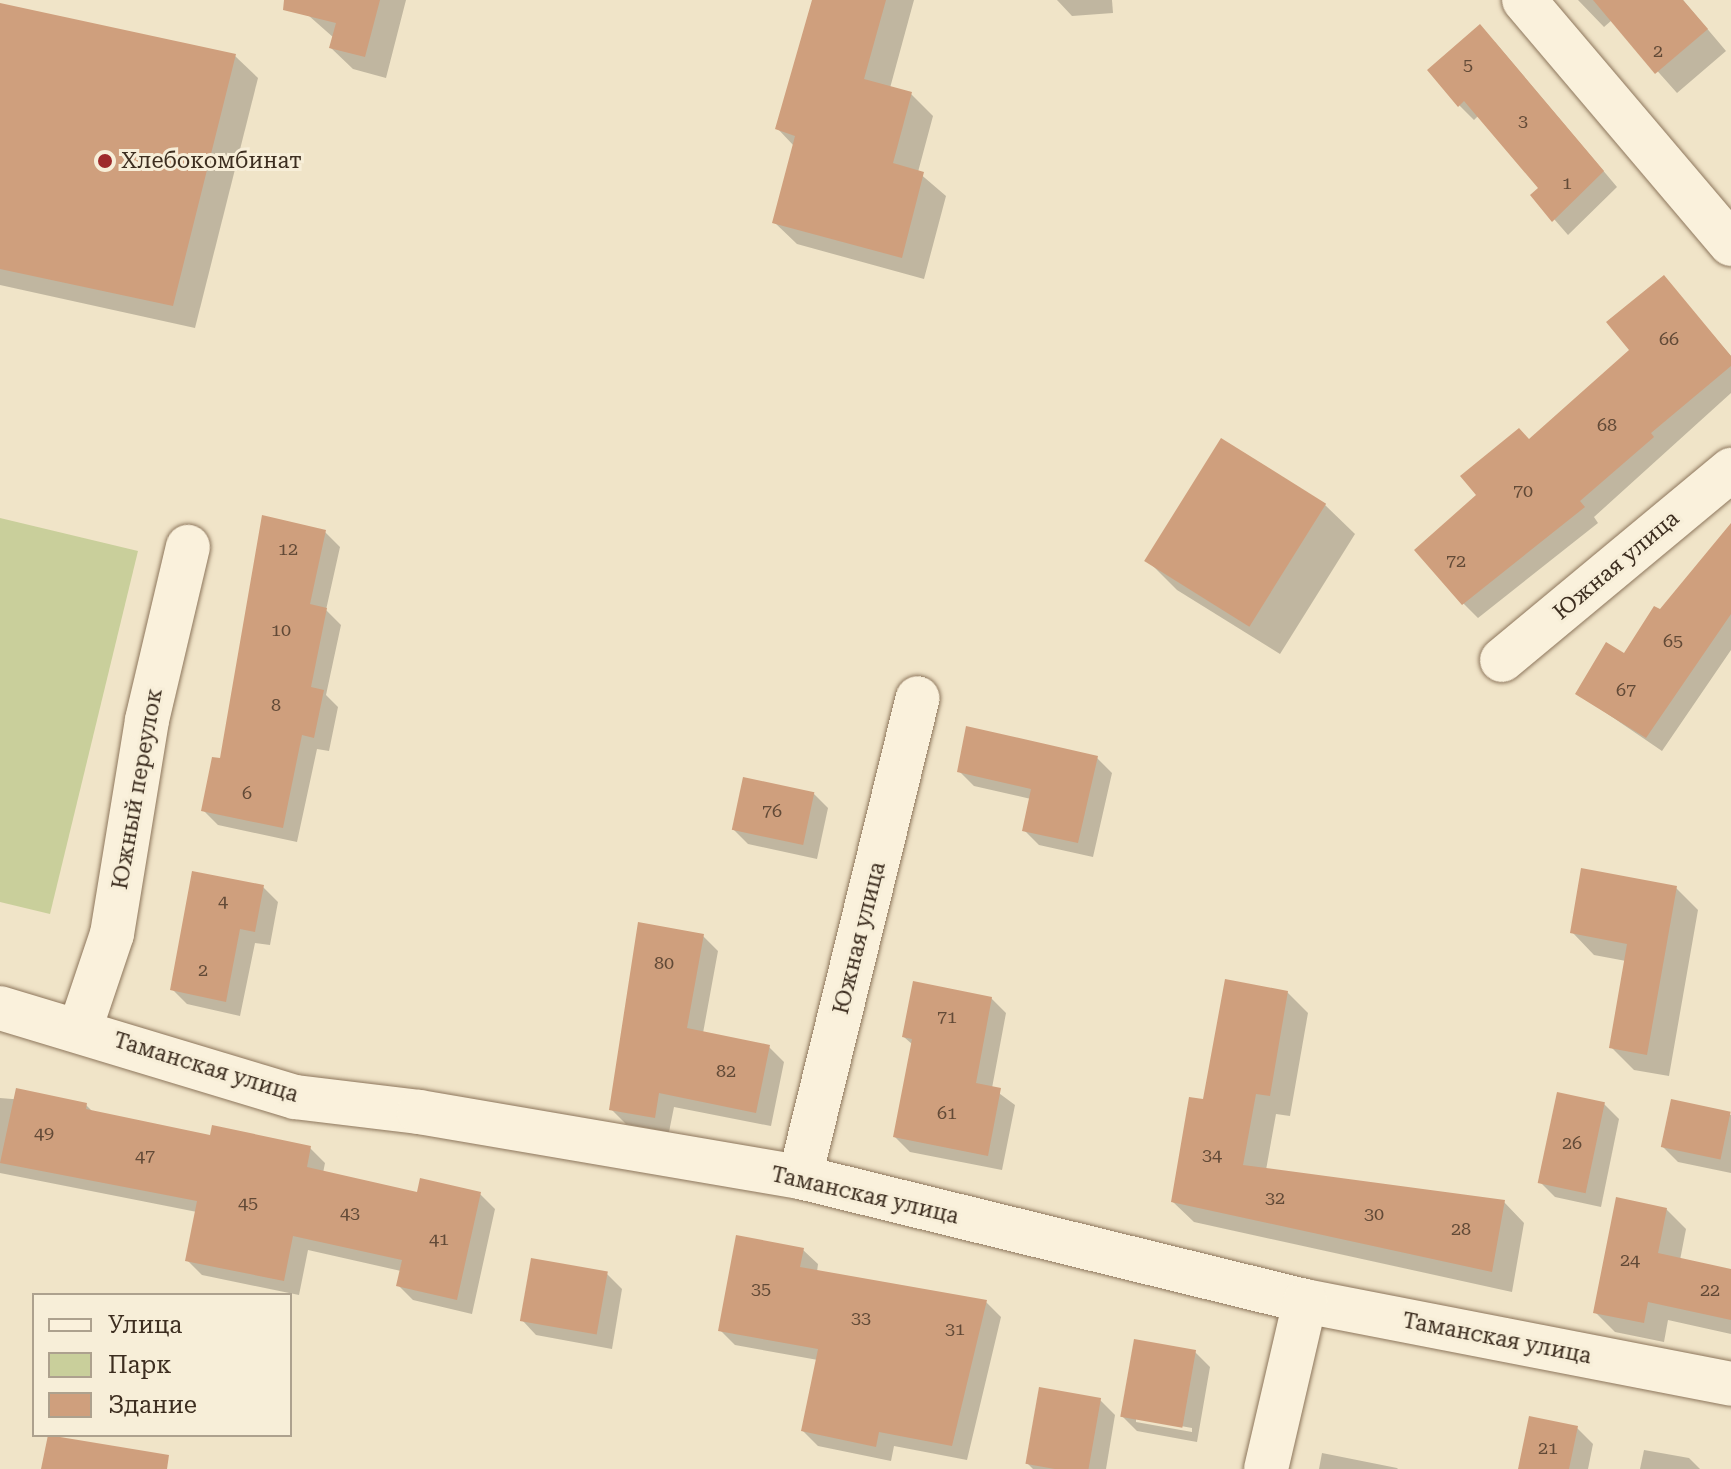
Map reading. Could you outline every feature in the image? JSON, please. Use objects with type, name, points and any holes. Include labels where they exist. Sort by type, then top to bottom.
[{"type":"street","points":[[1524,0],[1731,244]]},
{"type":"street","name":"Южная улица","points":[[1502,660],[1731,470]]},
{"type":"street","name":"Южный переулок","points":[[80,1029],[112,934],[147,720],[188,547]]},
{"type":"street","name":"Южная улица","points":[[800,1177],[918,698]]},
{"type":"street","name":"Таманская улица","points":[[0,1008],[80,1029],[295,1097],[433,1114],[800,1177],[1305,1301],[1731,1384]]},
{"type":"street","points":[[1266,1469],[1305,1301]]},
{"type":"green space","points":[[0,518],[138,551],[50,914],[0,902]]},
{"type":"building","points":[[284,0],[380,0],[365,57],[329,48],[336,23],[283,10]]},
{"type":"building","points":[[812,0],[886,0],[864,79],[912,92],[893,163],[924,172],[902,258],[772,223],[795,136],[775,129]]},
{"type":"building","points":[[1593,0],[1683,0],[1708,29],[1655,74]]},
{"type":"building","name":"Хлебокомбинат","points":[[0,3],[236,54],[173,306],[0,269]]},
{"type":"building","points":[[1480,24],[1604,171],[1552,222],[1530,195],[1538,188],[1464,101],[1458,107],[1427,70]]},
{"type":"building","points":[[1664,275],[1731,356],[1731,366],[1651,433],[1654,437],[1580,501],[1585,507],[1462,605],[1414,550],[1476,495],[1460,476],[1519,428],[1529,439],[1629,350],[1606,322]]},
{"type":"building","points":[[1221,438],[1326,504],[1249,627],[1144,561]]},
{"type":"building","points":[[262,515],[326,530],[310,604],[327,608],[311,687],[324,690],[314,738],[302,735],[283,828],[201,811],[212,757],[220,758]]},
{"type":"building","points":[[1731,523],[1731,614],[1646,738],[1575,694],[1606,642],[1624,653],[1654,606],[1660,609]]},
{"type":"building","points":[[966,726],[1098,756],[1078,843],[1022,831],[1031,789],[957,772]]},
{"type":"building","points":[[743,777],[814,792],[803,845],[732,830]]},
{"type":"building","points":[[1581,868],[1677,886],[1647,1055],[1609,1048],[1627,944],[1570,933]]},
{"type":"building","points":[[192,871],[264,885],[255,932],[240,929],[226,1002],[170,990]]},
{"type":"building","points":[[638,922],[704,934],[687,1028],[770,1045],[756,1113],[659,1093],[655,1118],[609,1110]]},
{"type":"building","points":[[1225,979],[1288,991],[1270,1096],[1256,1094],[1243,1165],[1505,1200],[1492,1272],[1171,1202],[1189,1097],[1203,1099]]},
{"type":"building","points":[[913,981],[992,997],[976,1083],[1001,1088],[988,1156],[893,1137],[912,1039],[902,1037]]},
{"type":"building","points":[[16,1088],[87,1103],[86,1109],[210,1135],[212,1125],[311,1146],[307,1167],[417,1192],[420,1178],[481,1192],[457,1300],[396,1286],[402,1260],[293,1236],[284,1281],[185,1261],[197,1201],[0,1163]]},
{"type":"building","points":[[1557,1092],[1605,1102],[1586,1193],[1538,1183]]},
{"type":"building","points":[[1671,1099],[1731,1112],[1720,1160],[1661,1147]]},
{"type":"building","points":[[1616,1197],[1667,1208],[1658,1253],[1731,1269],[1731,1320],[1648,1302],[1644,1323],[1593,1313]]},
{"type":"building","points":[[736,1235],[804,1248],[800,1267],[987,1300],[952,1446],[879,1432],[876,1447],[801,1431],[818,1349],[718,1331]]},
{"type":"building","points":[[531,1258],[608,1272],[597,1335],[520,1321]]},
{"type":"building","points":[[1134,1339],[1196,1350],[1182,1428],[1120,1417]]},
{"type":"building","points":[[1039,1387],[1101,1398],[1089,1469],[1055,1469],[1025,1464]]},
{"type":"building","points":[[1529,1416],[1578,1426],[1569,1469],[1518,1469]]},
{"type":"building","points":[[48,1437],[169,1455],[167,1469],[41,1469]]},
{"type":"place","name":"Хлебокомбинат","points":[[105,161]]}]
